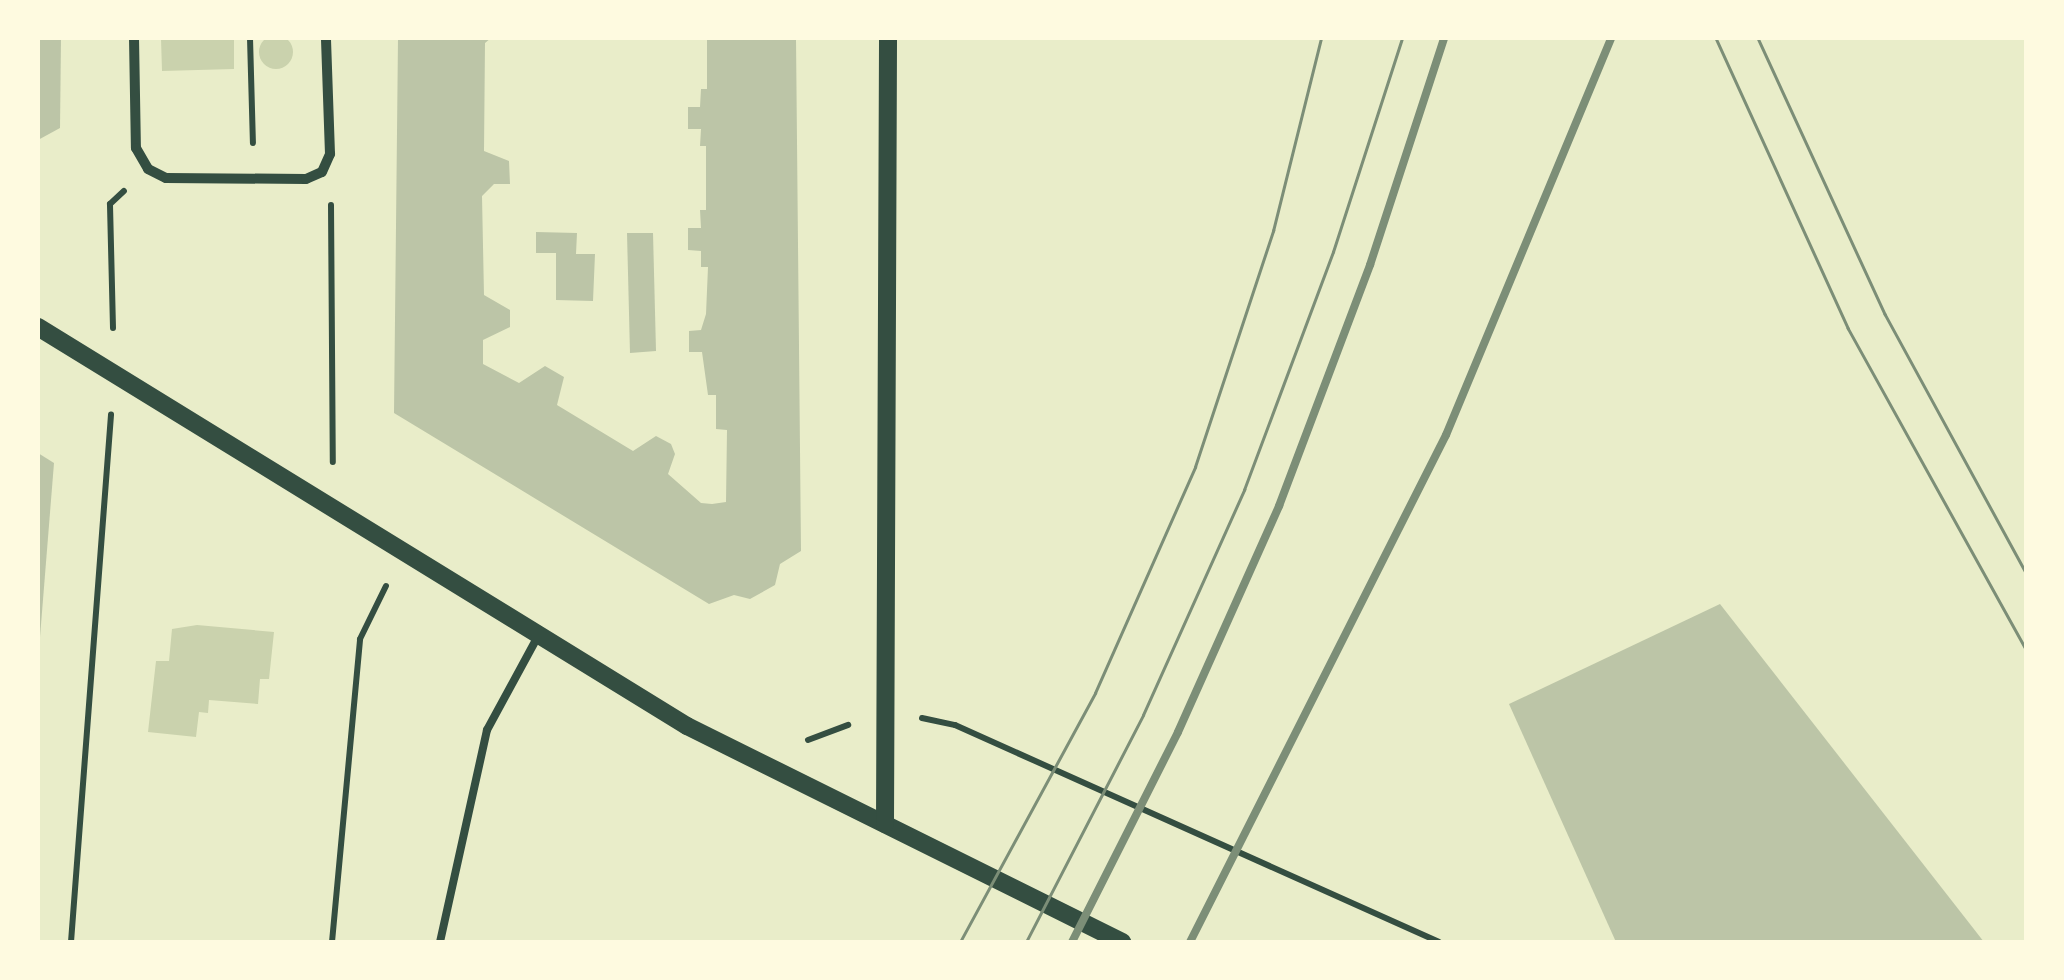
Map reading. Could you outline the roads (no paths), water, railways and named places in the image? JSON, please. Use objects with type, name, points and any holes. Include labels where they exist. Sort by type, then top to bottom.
[{"type":"street","points":[[134,38],[136,148],[148,168],[166,178],[306,180],[322,172],[330,154],[326,38]]},
{"type":"street","points":[[885,824],[888,38]]},
{"type":"street","points":[[38,326],[537,638],[750,761],[907,834],[1122,942]]},
{"type":"lane","points":[[440,942],[488,730],[537,638]]},
{"type":"tram line","points":[[960,942],[1095,693],[1195,467],[1273,231],[1321,38]]},
{"type":"tram line","points":[[1026,942],[1143,715],[1244,490],[1333,252],[1402,38]]},
{"type":"tram line","points":[[1716,38],[1848,328],[2026,649]]},
{"type":"tram line","points":[[1758,38],[1885,314],[2026,573]]},
{"type":"railway","points":[[1072,942],[1178,732],[1279,506],[1370,265],[1444,38]]},
{"type":"railway","points":[[1190,942],[1446,435],[1611,38]]}]
